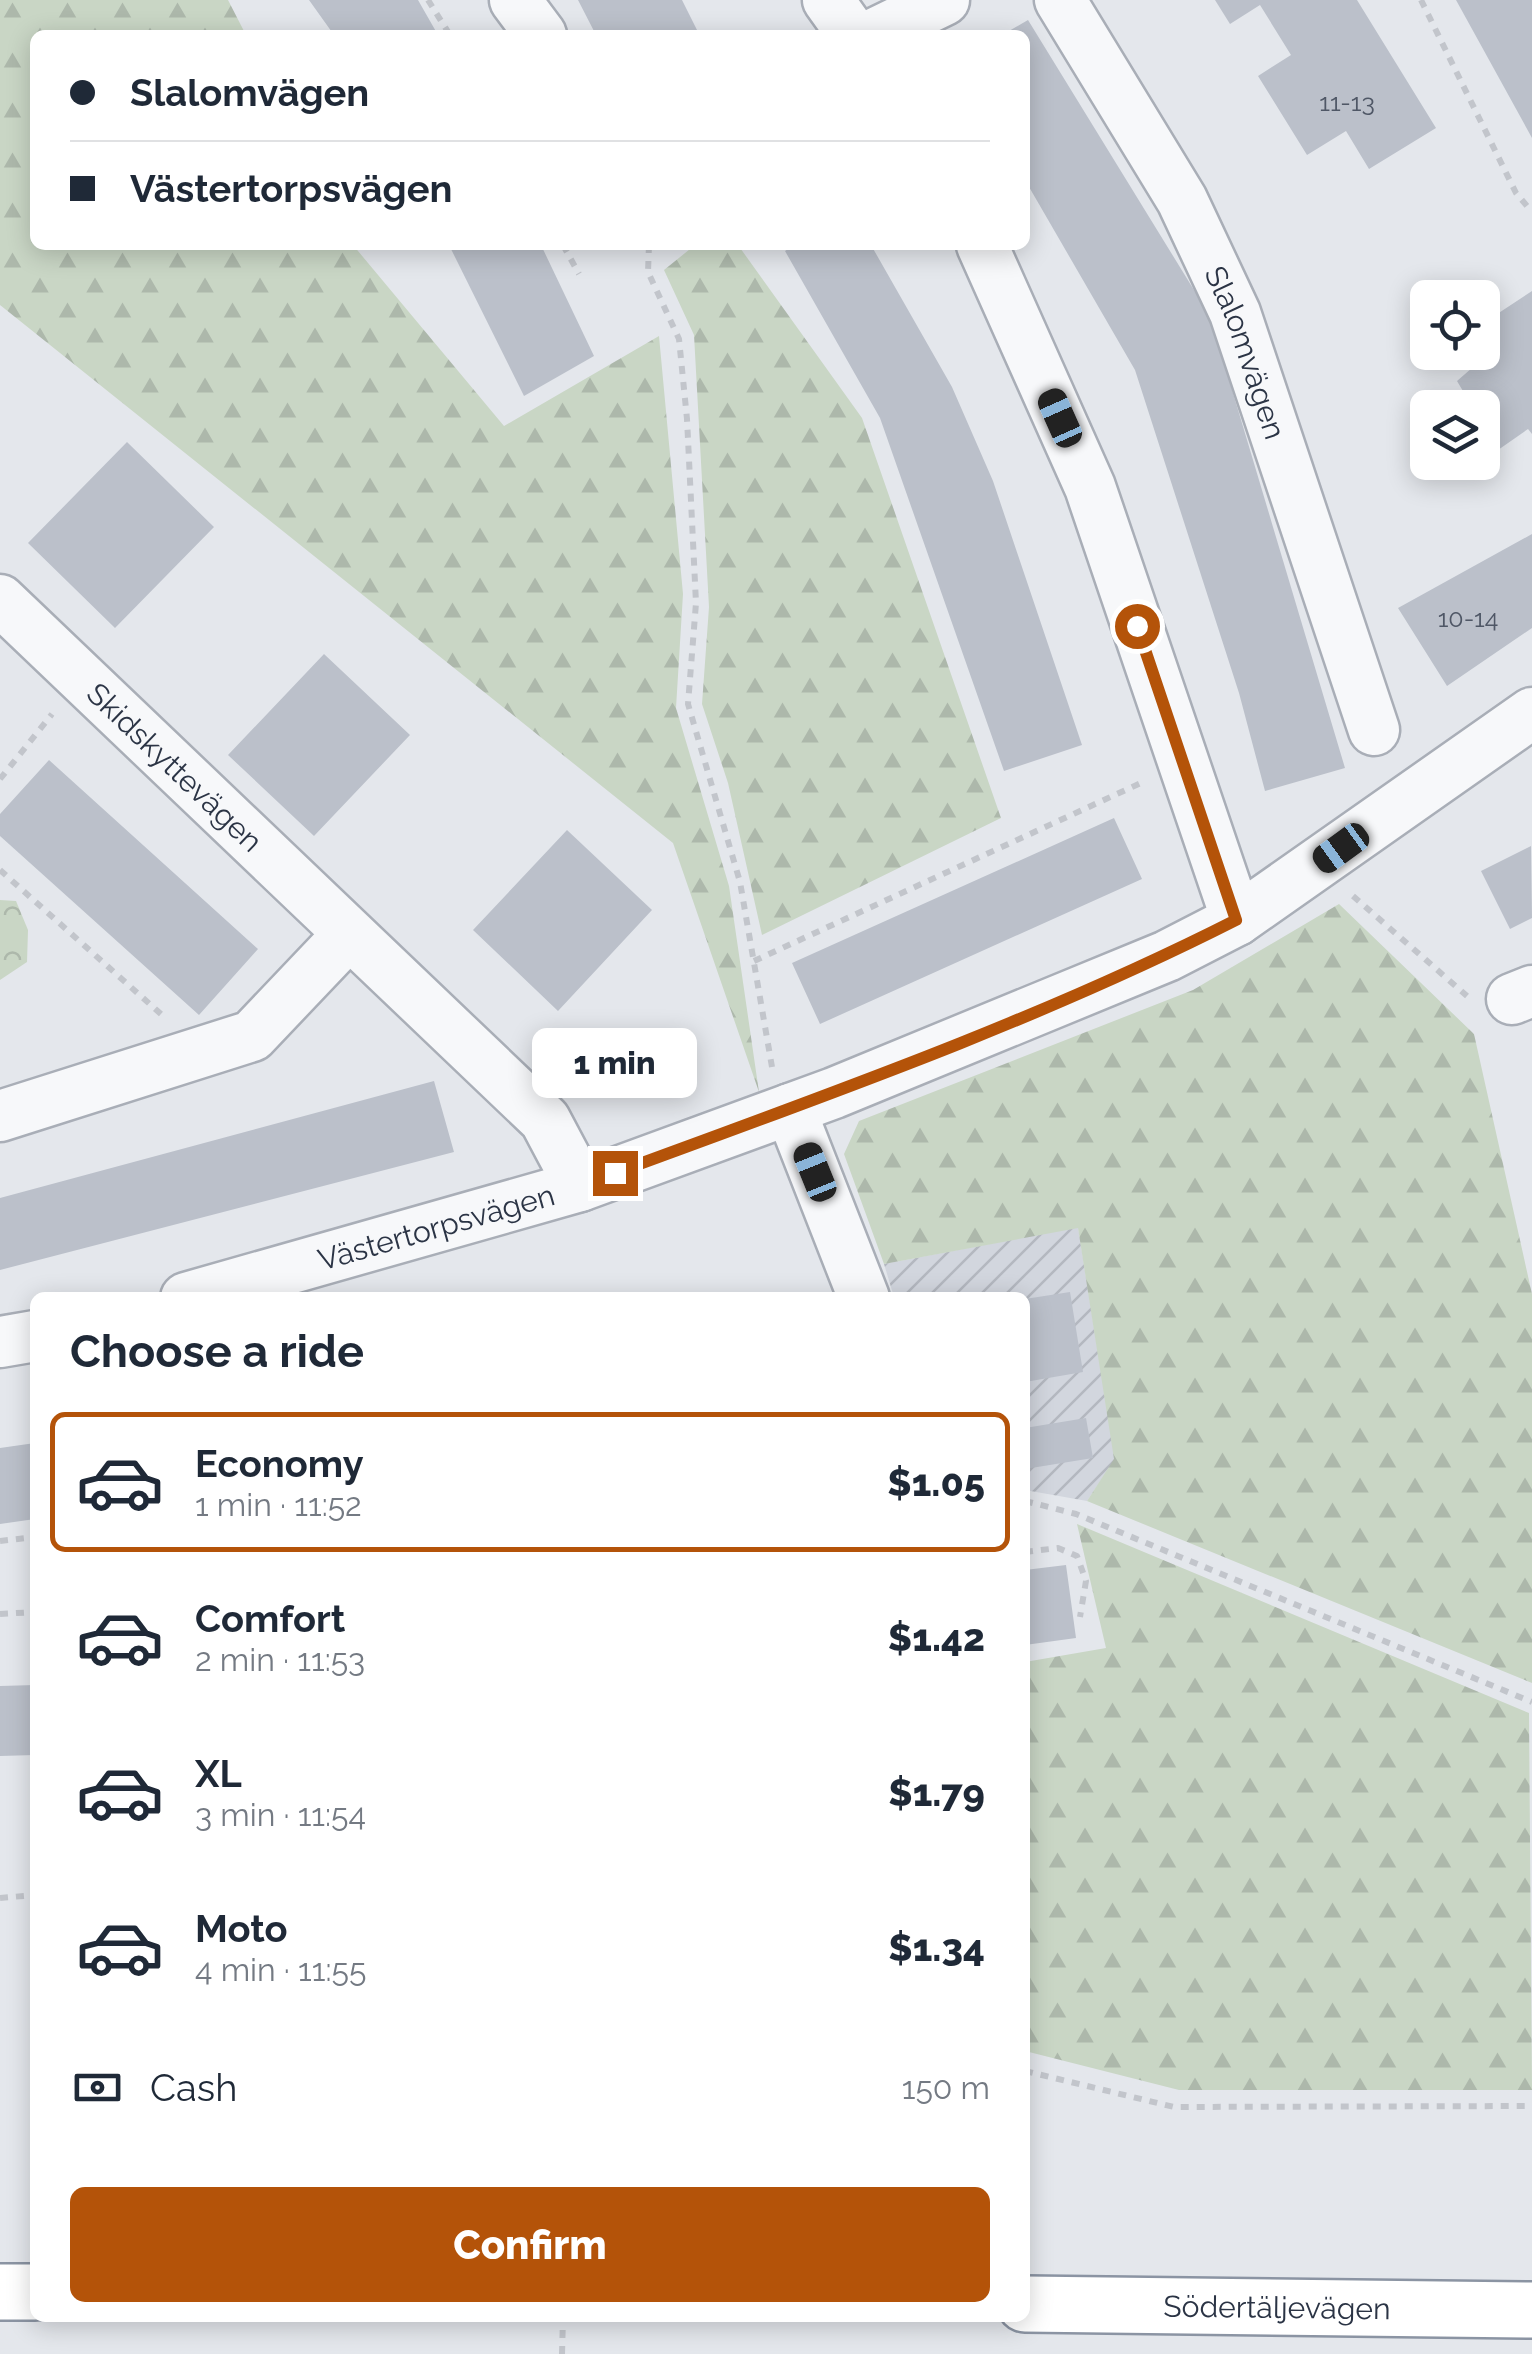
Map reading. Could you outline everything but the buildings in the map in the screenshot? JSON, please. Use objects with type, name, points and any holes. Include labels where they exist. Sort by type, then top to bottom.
[{"type":"highway","points":[[0,2292],[30,2292]]},
{"type":"highway","name":"Södertäljevägen","points":[[1030,2304],[1532,2310]]},
{"type":"street","points":[[515,0],[537,30]]},
{"type":"street","points":[[828,0],[850,30]]},
{"type":"street","points":[[882,30],[944,0]]},
{"type":"street","name":"Slalomvägen","points":[[1060,0],[1182,200],[1235,313],[1374,730]]},
{"type":"street","points":[[984,250],[1090,487],[1236,920]]},
{"type":"street","name":"Skidskyttevägen","points":[[0,600],[347,936],[546,1120],[580,1186]]},
{"type":"street","name":"Västertorpsvägen","points":[[207,1292],[580,1186],[790,1109],[1166,956],[1236,920],[1532,713]]},
{"type":"street","points":[[0,1116],[252,1036],[347,936]]},
{"type":"street","points":[[790,1109],[862,1292]]},
{"type":"street","points":[[0,1342],[30,1337]]},
{"type":"path","points":[[428,0],[447,30]]},
{"type":"path","points":[[1421,0],[1516,193],[1532,212]]},
{"type":"path","points":[[566,250],[579,274]]},
{"type":"path","points":[[649,250],[648,272],[679,339],[687,419],[696,603],[688,704],[740,882],[767,1054],[790,1109]]},
{"type":"path","points":[[0,780],[80,678]]},
{"type":"path","points":[[754,961],[1183,764]]},
{"type":"path","points":[[1318,865],[1471,1000],[1522,995]]},
{"type":"path","points":[[0,870],[204,1052]]},
{"type":"path","points":[[1030,1502],[1076,1514],[1532,1702]]},
{"type":"path","points":[[0,1541],[30,1538]]},
{"type":"path","points":[[1030,1551],[1058,1548],[1077,1556],[1086,1581],[1080,1616]]},
{"type":"path","points":[[0,1614],[30,1612]]},
{"type":"path","points":[[0,1898],[30,1895]]},
{"type":"path","points":[[1030,2072],[1174,2108],[1532,2106]]},
{"type":"path","points":[[562,2322],[562,2354]]},
{"type":"shaded area","points":[[1078,1227],[1115,1459],[1087,1501],[1030,1491],[1030,1292],[892,1292],[884,1264]]},
{"type":"green space","points":[[0,0],[228,0],[243,30],[30,30],[30,250],[357,250],[504,426],[659,336],[683,594],[676,708],[729,886],[759,1092],[673,843],[0,305]]},
{"type":"green space","points":[[689,250],[742,250],[862,418],[1001,818],[762,935],[728,783],[702,704],[709,607],[694,335],[664,270]]},
{"type":"green space","points":[[0,900],[16,901],[28,930],[27,962],[0,980]]},
{"type":"green space","points":[[1339,904],[1474,1034],[1532,1294],[1532,1683],[1087,1501],[1114,1459],[1078,1228],[884,1264],[844,1154],[859,1121],[1193,990]]},
{"type":"green space","points":[[1077,1524],[1529,1713],[1532,2090],[1179,2090],[1030,2052],[1030,1661],[1106,1648]]},
{"type":"route","points":[[615,1173],[871,1078],[1166,956],[1236,920],[1137,626]]}]
